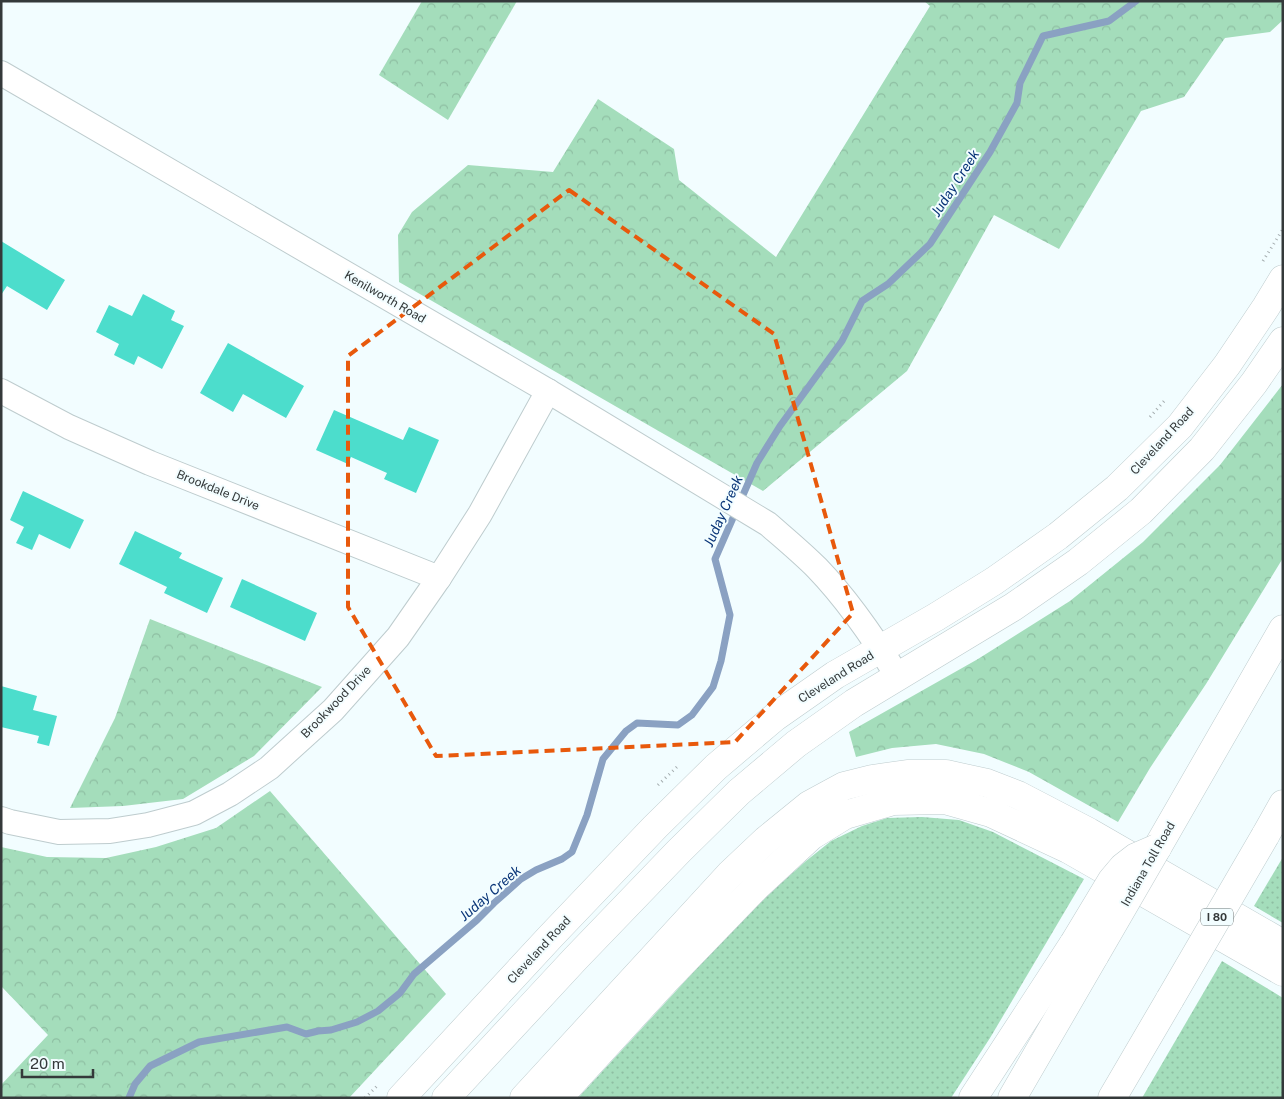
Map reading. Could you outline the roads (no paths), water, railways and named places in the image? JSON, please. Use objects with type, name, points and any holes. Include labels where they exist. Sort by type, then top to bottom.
[{"type":"main road","name":"Cleveland Road","points":[[401,1098],[654,828],[716,767],[775,718],[835,675],[936,617],[994,580],[1058,536],[1117,488],[1180,426],[1227,365],[1266,307],[1271,273]]},
{"type":"main road","points":[[446,1098],[678,851],[739,792],[796,744],[854,703],[1013,607],[1078,562],[1141,511],[1202,449],[1254,383],[1283,341]]},
{"type":"main road","name":"Indiana Toll Road","points":[[1084,949],[1109,885],[1123,866],[1136,857],[1157,848],[1283,629]]},
{"type":"main road","points":[[524,1098],[730,874],[766,840],[809,805],[844,786],[872,779],[907,774],[946,774],[987,783],[1018,795],[1097,837],[1283,944]]},
{"type":"main road","points":[[558,1098],[666,980],[756,887],[811,836],[845,815],[892,800],[945,800],[991,813],[1068,849],[1283,972]]},
{"type":"main road","name":"I 80","points":[[1112,1098],[1283,804]]},
{"type":"main road","points":[[973,1098],[1084,949]]},
{"type":"main road","points":[[1012,1098],[1084,949]]},
{"type":"street","name":"Kenilworth Road","points":[[1,73],[548,392],[768,524],[818,569],[881,649],[898,677]]},
{"type":"street","name":"Brookdale Drive","points":[[1,391],[69,427],[141,459],[439,578]]},
{"type":"street","name":"Brookwood Drive","points":[[1,819],[59,832],[110,831],[148,825],[194,813],[230,794],[269,768],[333,710],[398,637],[480,514],[548,392]]},
{"type":"waterway","name":"Juday Creek","points":[[129,1098],[135,1084],[150,1066],[199,1042],[287,1027],[306,1034],[331,1030],[357,1022],[378,1011],[400,993],[414,974],[521,879],[536,870],[562,859],[572,852],[587,815],[603,759],[626,731],[637,723],[678,725],[692,715],[713,687],[721,661],[730,615],[715,559],[757,463],[780,426],[842,341],[862,301],[888,284],[930,244],[990,152],[1017,103],[1020,83],[1043,36],[1109,21],[1136,1]]}]
